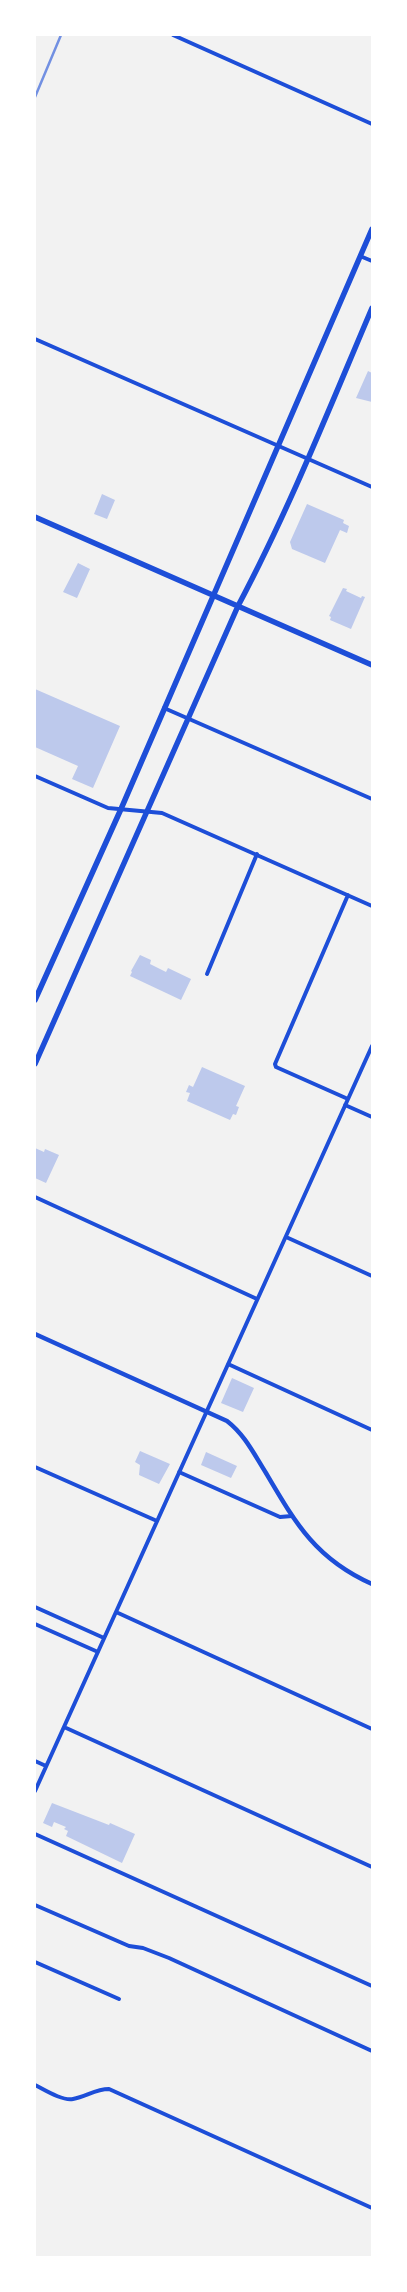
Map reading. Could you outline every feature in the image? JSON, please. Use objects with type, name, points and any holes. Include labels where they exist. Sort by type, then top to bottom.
[{"type":"main road","points":[[35,1000],[121,809],[372,229]]},
{"type":"main road","points":[[36,1061],[238,606],[264,558],[308,460],[372,308]]},
{"type":"main road","points":[[35,517],[372,665]]},
{"type":"street","points":[[173,35],[372,124]]},
{"type":"street","points":[[360,256],[372,261]]},
{"type":"street","points":[[35,340],[372,487]]},
{"type":"street","points":[[164,708],[372,799]]},
{"type":"street","points":[[35,776],[108,808],[162,813],[372,906]]},
{"type":"street","points":[[206,974],[257,854]]},
{"type":"street","points":[[348,895],[274,1064],[276,1067],[348,1099]]},
{"type":"street","points":[[35,1791],[372,1046]]},
{"type":"street","points":[[345,1105],[372,1118]]},
{"type":"street","points":[[35,1197],[258,1299]]},
{"type":"street","points":[[286,1236],[372,1276]]},
{"type":"street","points":[[35,1334],[207,1410],[227,1421],[244,1436],[292,1516],[319,1551],[347,1572],[372,1584]]},
{"type":"street","points":[[228,1364],[372,1430]]},
{"type":"street","points":[[35,1467],[157,1521]]},
{"type":"street","points":[[179,1472],[280,1516],[292,1516]]},
{"type":"street","points":[[35,1607],[104,1638]]},
{"type":"street","points":[[116,1612],[372,1729]]},
{"type":"street","points":[[35,1624],[98,1652]]},
{"type":"street","points":[[64,1726],[372,1867]]},
{"type":"street","points":[[35,1762],[46,1766]]},
{"type":"street","points":[[35,1834],[372,1986]]},
{"type":"street","points":[[35,1905],[129,1946],[143,1948],[169,1958],[372,2051]]},
{"type":"street","points":[[35,1962],[119,1999]]},
{"type":"street","points":[[35,2085],[67,2099],[74,2099],[101,2089],[109,2089],[372,2208]]},
{"type":"building","points":[[368,371],[372,373],[372,402],[356,398]]},
{"type":"building","points":[[102,494],[115,500],[107,519],[94,514]]},
{"type":"building","points":[[307,504],[344,520],[343,523],[349,526],[347,533],[340,530],[325,563],[292,549],[290,542]]},
{"type":"building","points":[[78,563],[90,569],[77,598],[63,592]]},
{"type":"building","points":[[343,588],[361,598],[362,596],[365,597],[351,629],[330,620],[331,617],[329,616]]},
{"type":"building","points":[[35,689],[120,726],[93,788],[72,779],[78,766],[35,747]]},
{"type":"building","points":[[140,955],[151,960],[150,964],[166,972],[168,968],[191,979],[181,1000],[130,976]]},
{"type":"building","points":[[202,1067],[245,1086],[236,1106],[239,1107],[236,1115],[233,1114],[230,1120],[187,1101],[190,1093],[186,1092],[189,1085],[193,1087]]},
{"type":"building","points":[[35,1148],[44,1152],[45,1149],[59,1155],[46,1183],[35,1178]]},
{"type":"building","points":[[232,1378],[254,1388],[243,1412],[221,1403]]},
{"type":"building","points":[[140,1451],[170,1464],[159,1484],[139,1475],[140,1465],[135,1462]]},
{"type":"building","points":[[206,1452],[237,1466],[231,1478],[201,1465]]},
{"type":"building","points":[[52,1803],[109,1825],[110,1823],[135,1834],[122,1863],[66,1836],[68,1831],[64,1829],[66,1827],[54,1822],[52,1827],[43,1823]]},
{"type":"railway","points":[[35,97],[61,35]]}]
